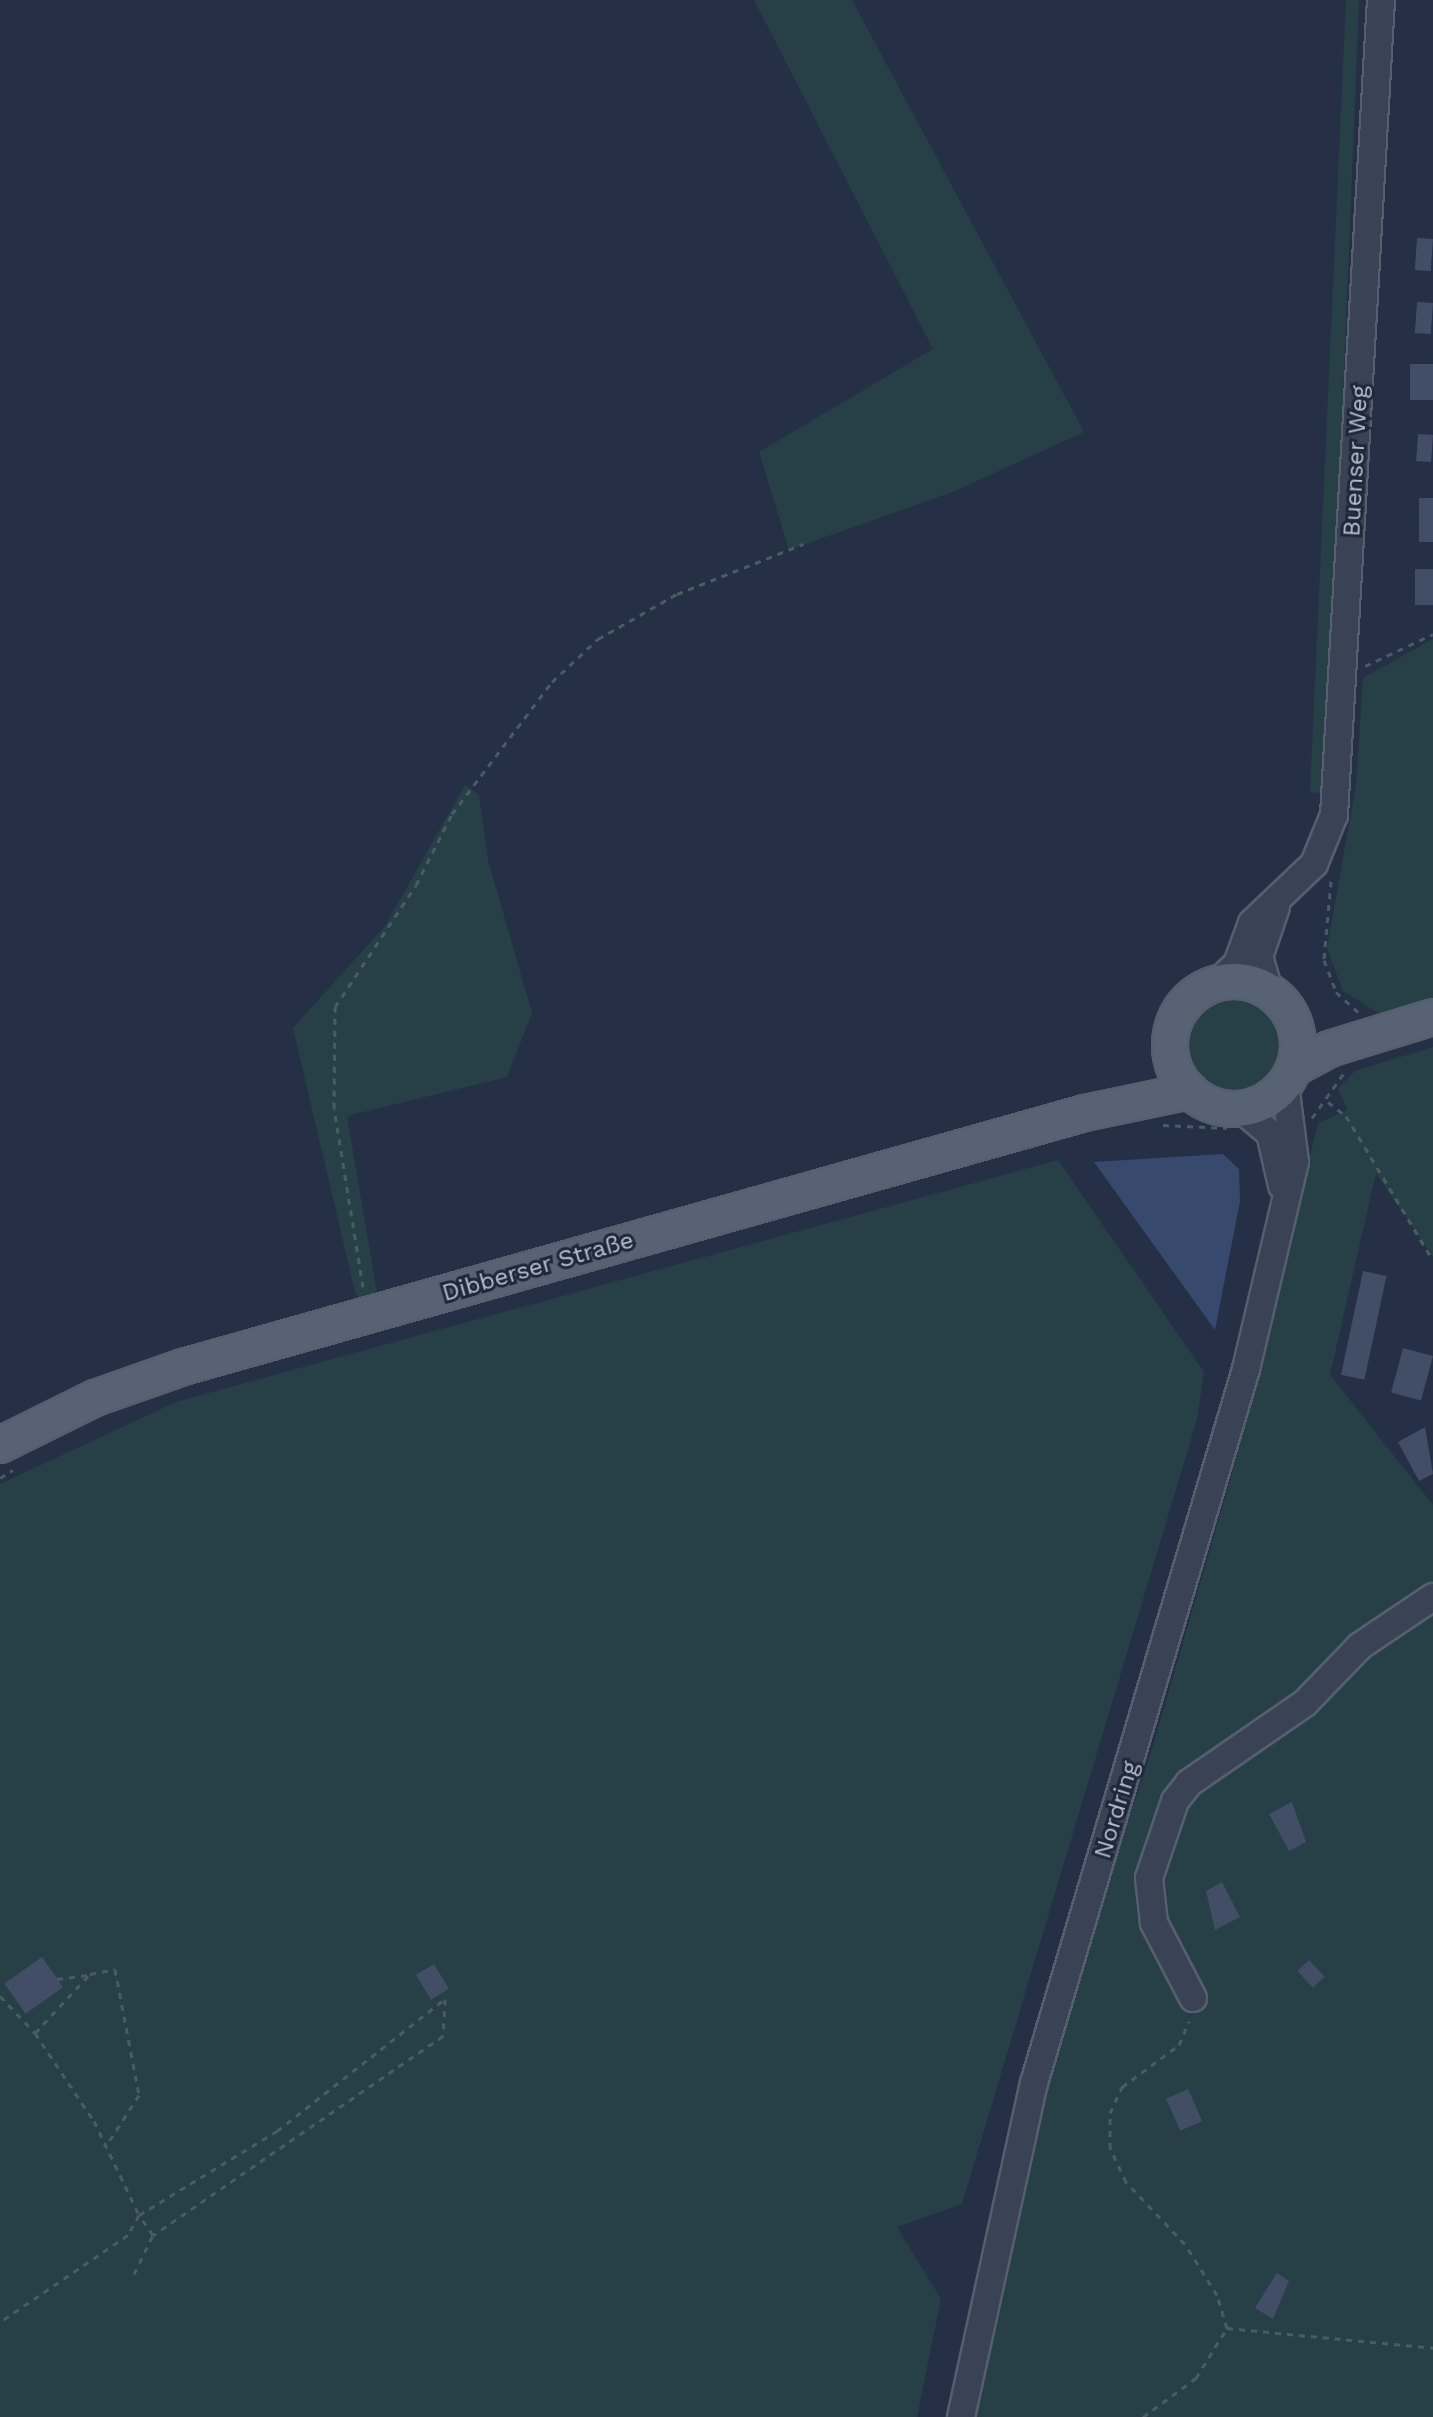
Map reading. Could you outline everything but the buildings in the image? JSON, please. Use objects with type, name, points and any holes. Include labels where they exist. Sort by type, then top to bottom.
[{"type":"main road","points":[[1377,1022],[1290,1076],[1239,1120],[1190,1091],[1170,1047],[1183,1007],[1217,983],[1246,982],[1269,991],[1293,1020],[1328,1032],[1377,1022],[1433,1017]]},
{"type":"main road","points":[[1290,1076],[1293,1020]]},
{"type":"main road","name":"Dibberser Straße","points":[[1085,1113],[1153,1073],[1170,1047]]},
{"type":"main road","name":"Dibberser Straße","points":[[0,1445],[95,1398],[367,1315],[1085,1113],[1190,1091]]},
{"type":"street","name":"Buenser Weg","points":[[1217,983],[1237,964],[1252,923],[1278,904],[1314,864],[1334,815],[1346,664],[1381,0]]},
{"type":"street","name":"Buenser Weg","points":[[1269,991],[1259,957],[1278,904]]},
{"type":"street","name":"Nordring","points":[[961,2417],[1034,2083],[1224,1458],[1296,1152],[1290,1076]]},
{"type":"street","name":"Nordring","points":[[1239,1120],[1273,1140],[1282,1205]]},
{"type":"street","points":[[1193,1998],[1154,1923],[1149,1878],[1175,1801],[1189,1783],[1305,1703],[1360,1646],[1433,1597]]},
{"type":"path","points":[[367,1315],[334,1108],[335,1007],[416,885],[452,814],[552,682],[598,639],[677,594],[803,544]]},
{"type":"path","points":[[1346,664],[1379,664],[1433,634]]},
{"type":"path","points":[[1331,877],[1323,942],[1327,973],[1349,1006],[1377,1022]]},
{"type":"path","points":[[1298,1123],[1326,1101],[1349,1068]]},
{"type":"path","points":[[1326,1101],[1346,1116],[1433,1260]]},
{"type":"path","points":[[1146,1127],[1239,1120]]},
{"type":"path","points":[[57,1979],[115,1969],[137,2069],[139,2095],[106,2146]]},
{"type":"path","points":[[35,2033],[90,1974]]},
{"type":"path","points":[[0,1996],[35,2033],[106,2146],[139,2215],[153,2235]]},
{"type":"path","points":[[1143,2417],[1196,2378],[1227,2328],[1217,2295],[1185,2244],[1126,2182],[1110,2148],[1110,2113],[1122,2087],[1179,2045],[1193,1998]]},
{"type":"path","points":[[0,2322],[128,2235],[139,2215],[277,2131],[445,1999],[443,2036],[153,2235],[134,2274]]},
{"type":"path","points":[[1227,2328],[1433,2348]]},
{"type":"green space","points":[[754,0],[852,0],[1084,432],[955,491],[789,550],[759,452],[933,349]]},
{"type":"green space","points":[[1346,0],[1359,0],[1327,794],[1310,792]]},
{"type":"green space","points":[[1433,639],[1433,1006],[1388,1019],[1343,991],[1327,948],[1356,786],[1363,678]]},
{"type":"green space","points":[[465,785],[479,795],[488,860],[532,1013],[507,1077],[347,1116],[380,1311],[367,1315],[355,1292],[293,1028],[385,926]]},
{"type":"green space","points":[[1235,995],[1254,998],[1271,1009],[1282,1026],[1285,1045],[1282,1064],[1271,1081],[1254,1092],[1235,1095],[1216,1092],[1199,1081],[1188,1064],[1185,1045],[1188,1026],[1199,1009],[1216,998]]},
{"type":"green space","points":[[1433,1047],[1433,1257],[1376,1173],[1330,1375],[1433,1505],[1433,1597],[1218,1775],[1290,1732],[1384,1639],[1433,1611],[1433,2417],[969,2417],[1051,2051],[1153,1746],[1234,1467],[1318,1123],[1348,1110],[1338,1089],[1355,1071]]},
{"type":"green space","points":[[1058,1160],[1204,1372],[1197,1419],[962,2204],[897,2227],[941,2299],[917,2417],[0,2417],[0,1484],[176,1402]]},
{"type":"water","points":[[1223,1154],[1239,1169],[1240,1201],[1215,1330],[1094,1162]]}]
